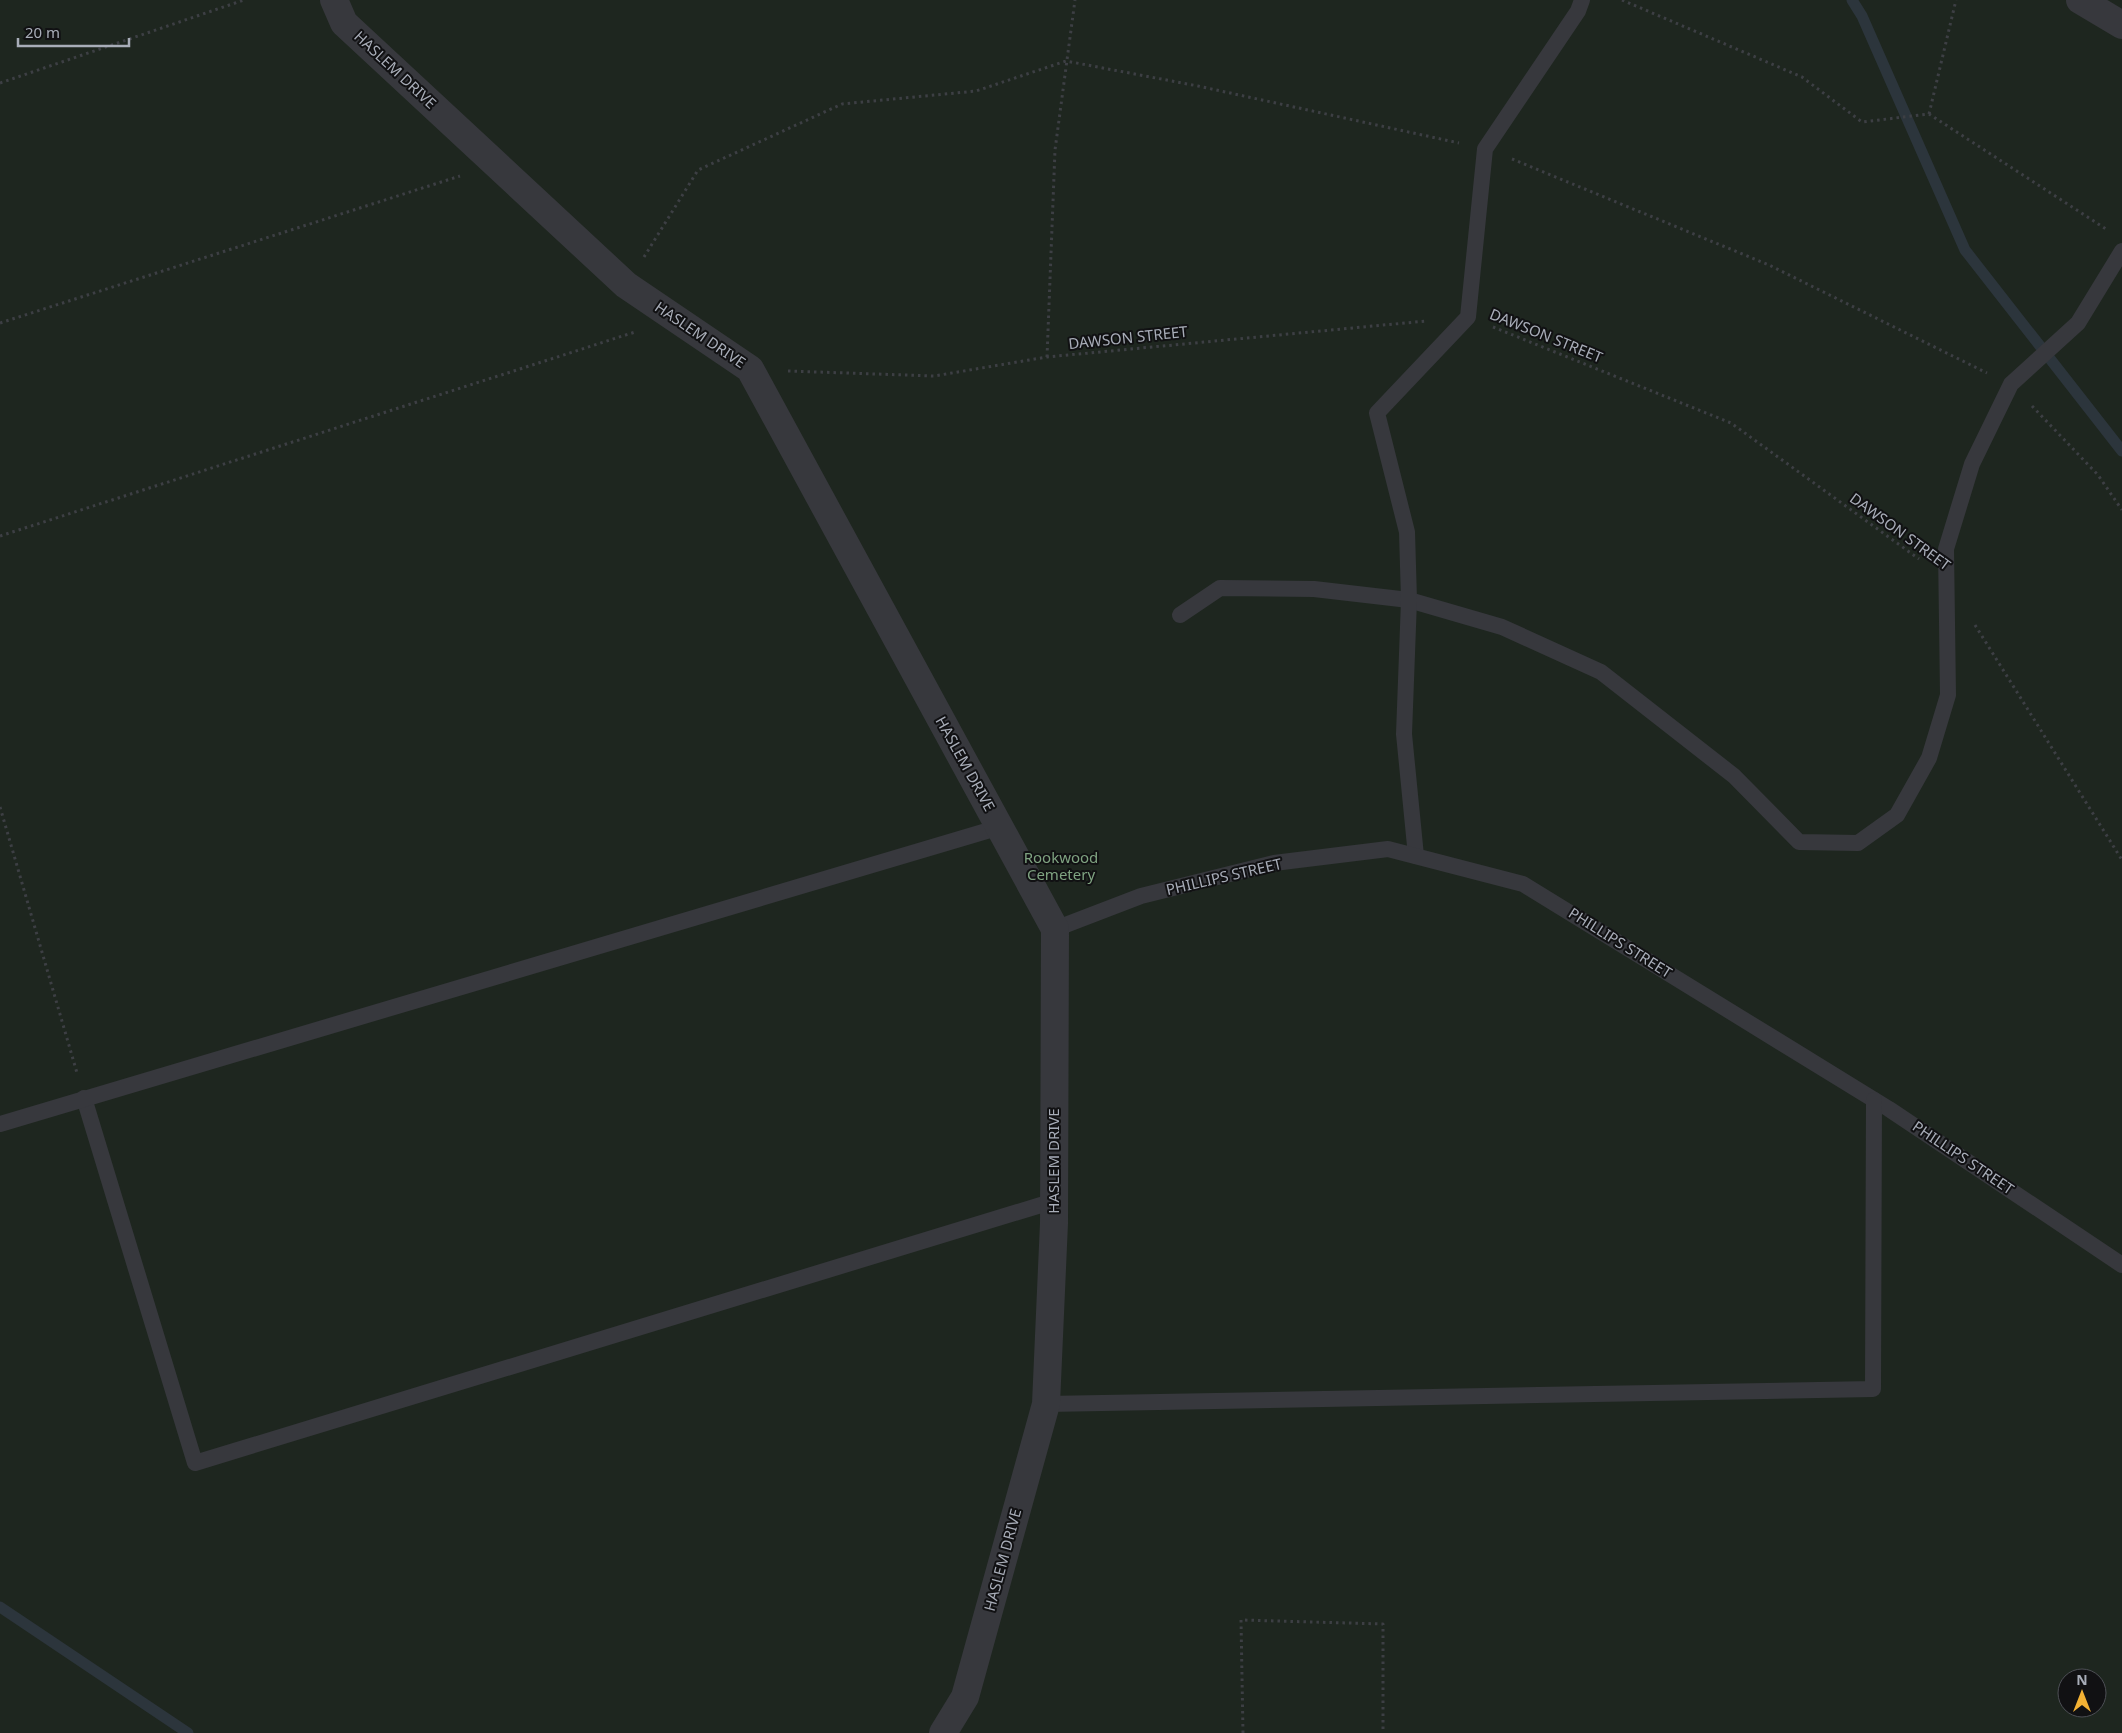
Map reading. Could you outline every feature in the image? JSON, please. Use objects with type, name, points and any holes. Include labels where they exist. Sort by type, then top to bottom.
[{"type":"street","name":"HASLEM DRIVE","points":[[334,0],[344,22],[626,285],[750,369],[1055,929],[1054,1201],[1046,1404],[965,1697],[943,1733]]},
{"type":"street","points":[[2080,0],[2122,25]]},
{"type":"lane","points":[[1416,856],[1404,734],[1409,600],[1407,532],[1377,413],[1468,317],[1486,148],[1578,11],[1582,0]]},
{"type":"lane","points":[[1180,615],[1220,588],[1314,589],[1409,600],[1502,628],[1601,672],[1734,776],[1798,842],[1858,843],[1897,816],[1930,758],[1948,695],[1946,549],[1972,464],[2011,384],[2078,324],[2122,251]]},
{"type":"lane","points":[[0,1124],[1000,827]]},
{"type":"lane","name":"PHILLIPS STREET","points":[[1055,929],[1141,896],[1274,863],[1388,849],[1523,884],[1874,1100],[2122,1265]]},
{"type":"lane","points":[[84,1098],[195,1462],[1054,1201]]},
{"type":"lane","points":[[1046,1404],[1873,1389],[1874,1100]]},
{"type":"path","points":[[0,83],[244,0]]},
{"type":"path","points":[[1047,357],[1055,150],[1075,0]]},
{"type":"path","points":[[1622,0],[1802,76],[1862,122],[1930,114],[2114,233]]},
{"type":"path","points":[[1930,114],[1956,0]]},
{"type":"path","points":[[626,285],[698,170],[842,104],[976,91],[1066,61],[1208,88],[1486,148],[1768,264],[2011,384],[2098,476],[2122,510]]},
{"type":"path","points":[[0,323],[496,164]]},
{"type":"path","name":"DAWSON STREET","points":[[750,369],[934,376],[1047,357],[1468,317],[1731,423],[1946,579],[2122,860]]},
{"type":"path","points":[[0,536],[676,318]]},
{"type":"path","points":[[0,807],[84,1098]]},
{"type":"path","points":[[1243,1733],[1241,1620],[1383,1624],[1383,1733]]},
{"type":"green space","name":"Rookwood Cemetery","points":[[0,0],[2122,0],[2122,1733],[0,1733]]},
{"type":"waterway","points":[[1852,0],[1862,16],[1965,250],[2122,451]]},
{"type":"waterway","points":[[0,1607],[188,1733]]}]
